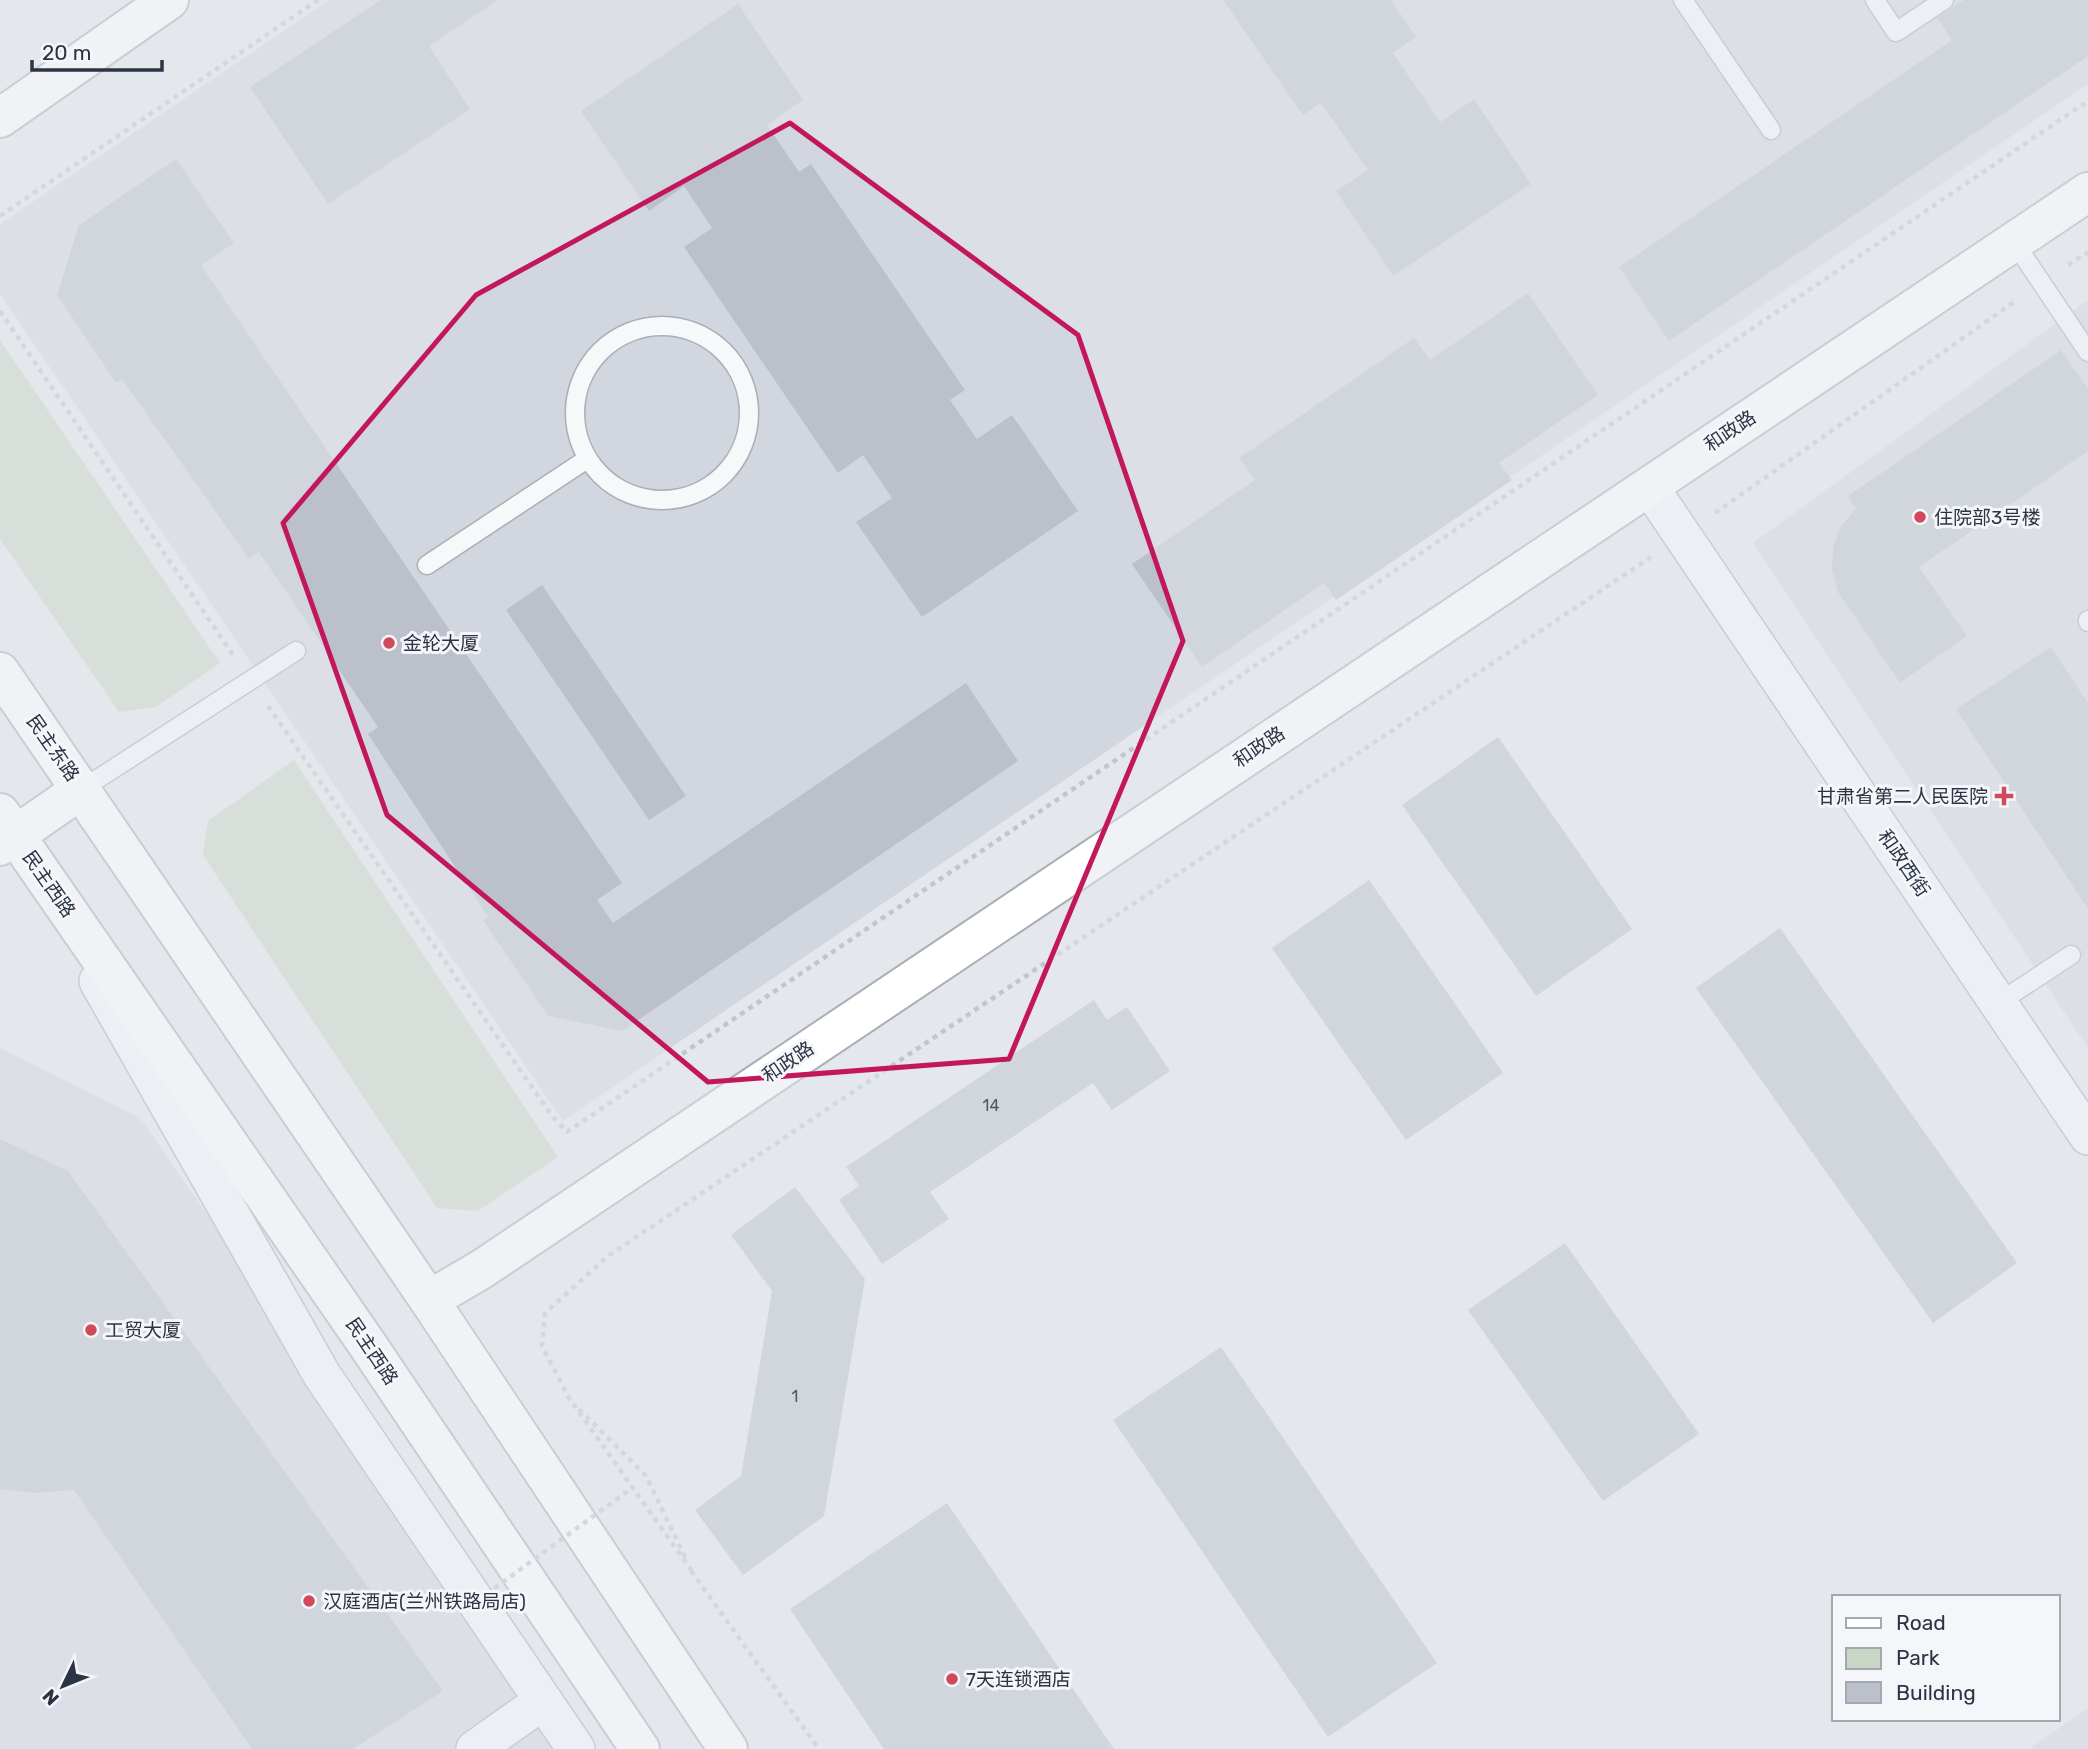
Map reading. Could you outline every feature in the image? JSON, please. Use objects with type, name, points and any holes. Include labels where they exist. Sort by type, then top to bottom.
[{"type":"main road","points":[[0,118],[169,0]]},
{"type":"main road","name":"和政路","points":[[429,1300],[482,1269],[2088,192]]},
{"type":"main road","name":"民主东路","points":[[0,672],[82,789]]},
{"type":"main road","points":[[4,828],[82,789],[429,1300],[728,1749]]},
{"type":"main road","name":"民主西路","points":[[4,828],[367,1344],[640,1749]]},
{"type":"street","name":"和政西街","points":[[1649,486],[2088,1136]]},
{"type":"street","name":"民主西路","points":[[4,828],[322,1375],[576,1749]]},
{"type":"street","points":[[475,1749],[543,1701]]},
{"type":"lane","points":[[1683,0],[1771,130]]},
{"type":"lane","points":[[1875,0],[1896,32],[1944,0]]},
{"type":"lane","points":[[2014,242],[2088,352]]},
{"type":"lane","points":[[647,326],[682,327],[713,342],[737,367],[749,399],[748,433],[734,465],[708,488],[676,500],[642,499],[611,485],[587,459],[575,427],[576,393],[590,362],[615,338],[647,326]]},
{"type":"lane","points":[[427,565],[587,459]]},
{"type":"lane","points":[[82,789],[296,651]]},
{"type":"lane","points":[[1998,1003],[2071,955]]},
{"type":"path","points":[[0,216],[318,0]]},
{"type":"path","points":[[0,311],[250,680],[552,1116],[567,1132],[2088,101]]},
{"type":"path","points":[[819,1749],[569,1398],[542,1346],[545,1313],[608,1256],[1682,536],[2088,252]]},
{"type":"path","points":[[569,1398],[646,1476],[692,1572]]},
{"type":"path","points":[[470,1606],[632,1488]]},
{"type":"highlighted area","points":[[790,123],[1078,335],[1183,641],[1009,1059],[708,1082],[387,815],[283,523],[476,295]]},
{"type":"shaded area","points":[[329,0],[2088,0],[2088,84],[563,1121],[0,294],[0,224]]},
{"type":"shaded area","name":"甘肃省第二人民医院","points":[[2088,300],[2088,1048],[1753,543]]},
{"type":"shaded area","points":[[0,1048],[140,1118],[579,1749],[0,1749]]},
{"type":"shaded area","points":[[2088,1708],[2088,1749],[2029,1749]]},
{"type":"green space","points":[[0,340],[220,663],[156,707],[119,712],[0,539]]},
{"type":"green space","points":[[294,760],[558,1157],[478,1211],[437,1208],[203,855],[208,821]]},
{"type":"building","points":[[381,0],[498,0],[429,46],[470,109],[328,204],[250,87]]},
{"type":"building","points":[[1223,0],[1391,0],[1416,37],[1393,53],[1440,122],[1474,99],[1531,184],[1393,276],[1336,191],[1368,170],[1321,103],[1303,115]]},
{"type":"building","points":[[1963,0],[2088,0],[2088,56],[1669,341],[1619,267],[1952,40],[1937,18]]},
{"type":"building","points":[[738,4],[803,100],[767,125],[799,172],[811,164],[965,390],[950,400],[977,439],[1012,415],[1078,511],[922,617],[856,522],[892,498],[863,455],[838,473],[684,247],[712,228],[684,186],[649,211],[581,111]]},
{"type":"building","name":"金轮大厦","points":[[176,159],[234,243],[201,265],[622,883],[597,900],[613,923],[966,683],[1018,761],[622,1031],[548,1016],[483,920],[488,917],[368,734],[378,727],[259,552],[249,559],[122,379],[116,383],[57,295],[79,225]]},
{"type":"building","points":[[1528,293],[1598,395],[1499,463],[1512,480],[1336,600],[1324,583],[1202,667],[1132,564],[1255,480],[1239,458],[1414,338],[1430,360]]},
{"type":"building","name":"住院部3号楼","points":[[2061,350],[2088,389],[2088,451],[1919,567],[1967,636],[1900,683],[1838,592],[1832,570],[1833,547],[1841,526],[1856,509],[1848,496]]},
{"type":"building","points":[[542,585],[686,796],[649,820],[506,610]]},
{"type":"building","points":[[2051,647],[2088,703],[2088,909],[1956,709]]},
{"type":"building","points":[[1498,737],[1632,929],[1536,996],[1402,805]]},
{"type":"building","points":[[1369,880],[1503,1073],[1406,1140],[1272,948]]},
{"type":"building","points":[[1780,928],[2017,1263],[1933,1323],[1696,988]]},
{"type":"building","points":[[1094,1000],[1107,1020],[1127,1007],[1170,1071],[1112,1110],[1093,1083],[930,1192],[949,1219],[882,1264],[839,1200],[859,1186],[846,1167]]},
{"type":"building","name":"工贸大厦","points":[[0,1139],[68,1171],[443,1691],[353,1749],[252,1749],[74,1490],[34,1493],[0,1489]]},
{"type":"building","points":[[795,1187],[865,1279],[824,1516],[743,1575],[695,1510],[741,1476],[772,1291],[731,1235]]},
{"type":"building","points":[[1565,1243],[1699,1434],[1603,1501],[1468,1310]]},
{"type":"building","points":[[1221,1347],[1437,1663],[1328,1737],[1113,1420]]},
{"type":"building","name":"7天连锁酒店","points":[[947,1503],[1114,1749],[884,1749],[790,1609]]},
{"type":"place","name":"住院部3号楼","points":[[1920,517]]},
{"type":"place","name":"金轮大厦","points":[[389,643]]},
{"type":"place","name":"甘肃省第二人民医院","points":[[2004,796]]},
{"type":"place","name":"工贸大厦","points":[[91,1330]]},
{"type":"place","name":"汉庭酒店(兰州铁路局店)","points":[[309,1601]]},
{"type":"place","name":"7天连锁酒店","points":[[952,1679]]}]
